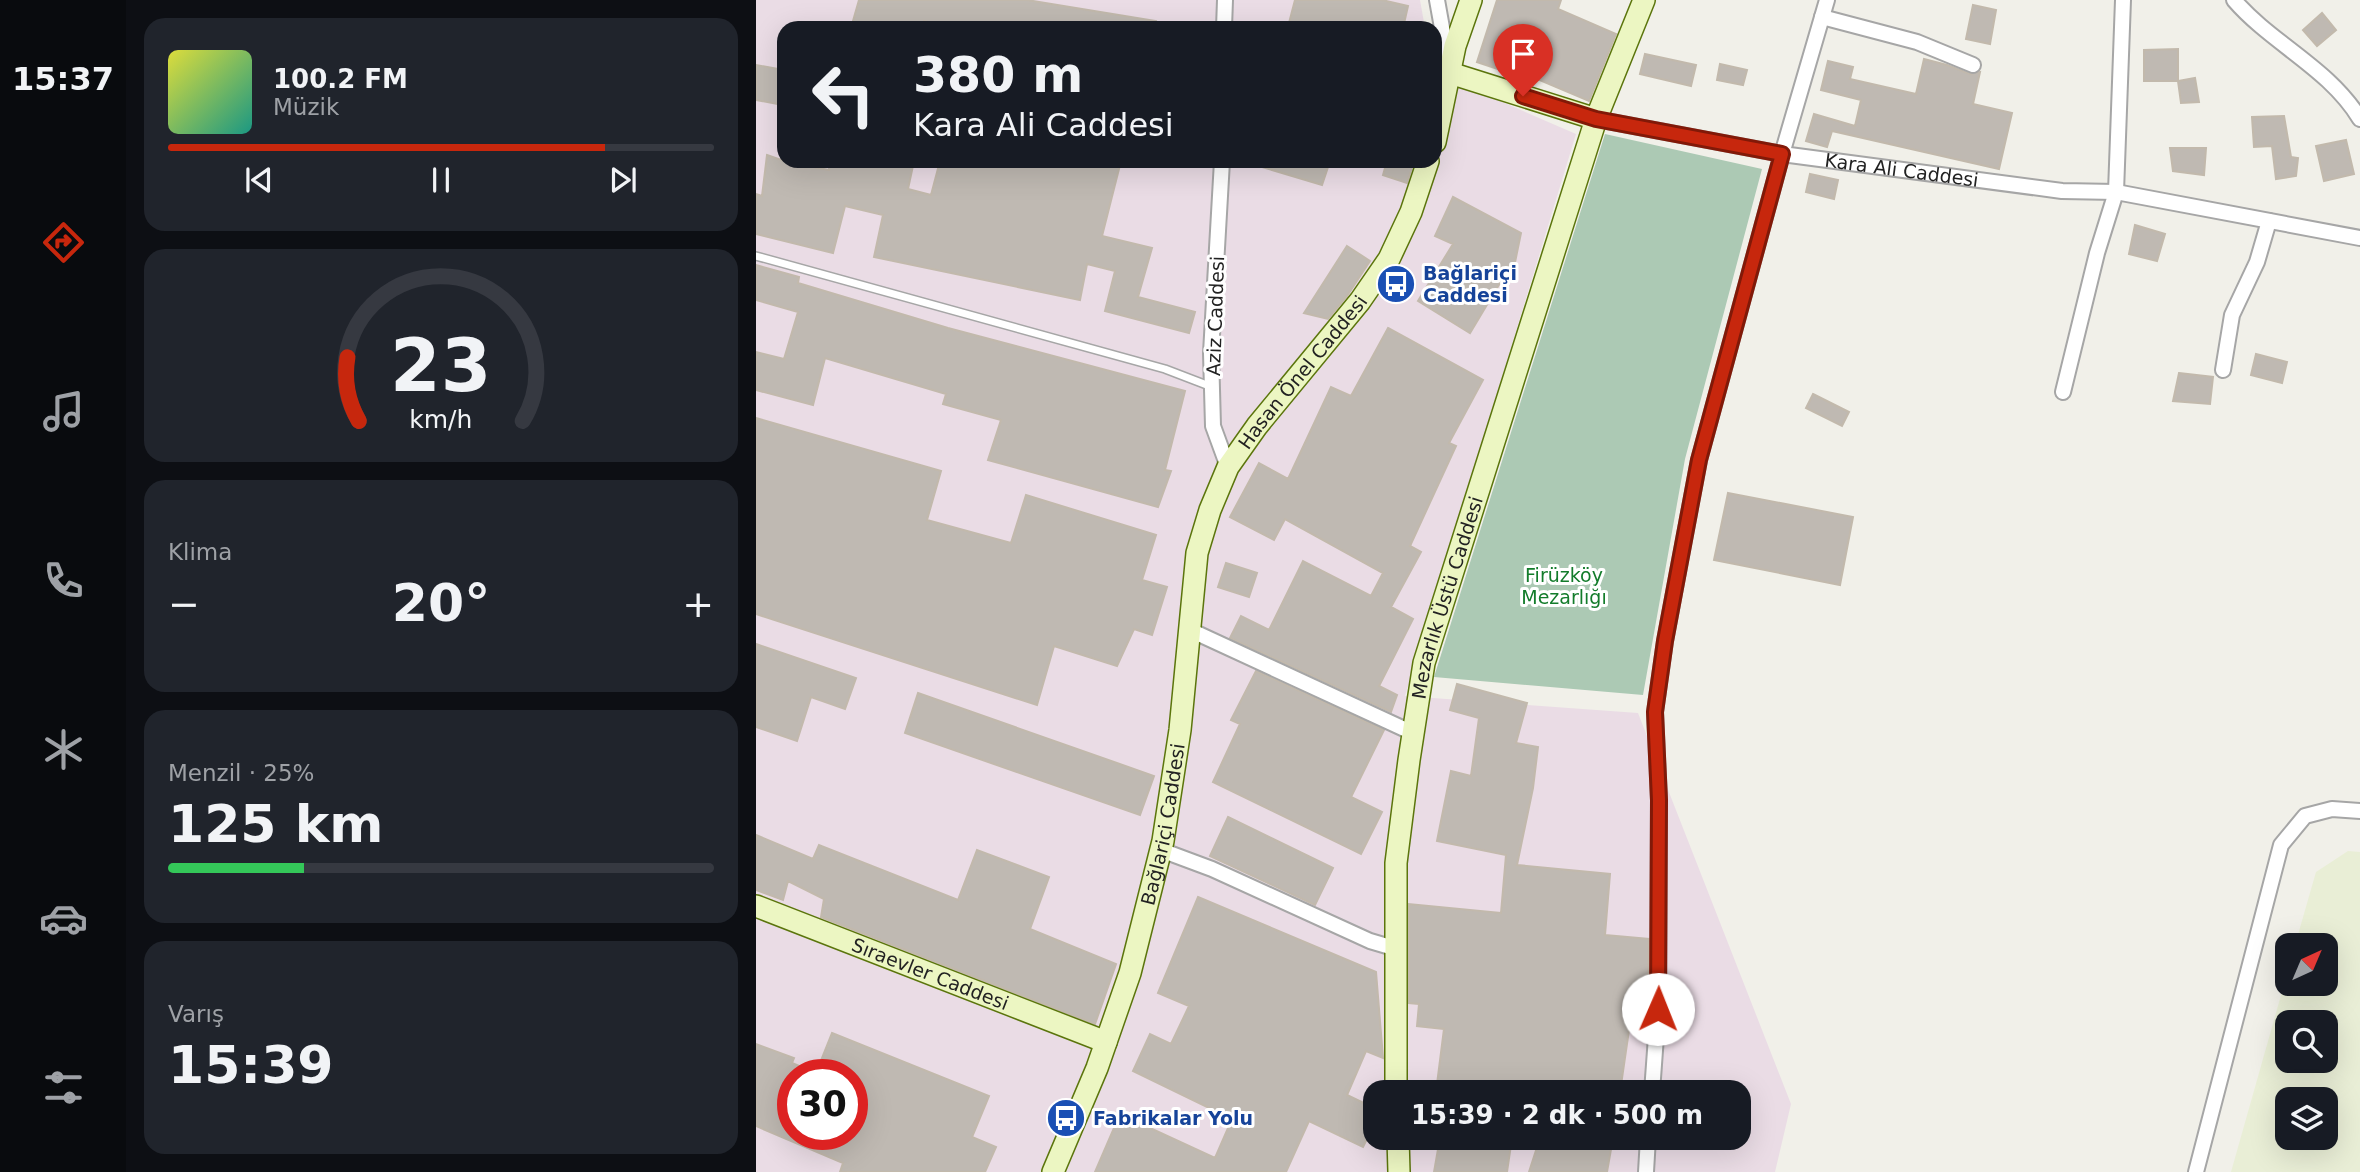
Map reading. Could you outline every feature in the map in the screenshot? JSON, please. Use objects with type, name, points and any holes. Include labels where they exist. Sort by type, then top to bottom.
[{"type":"street","points":[[1224,21],[1225,0]]},
{"type":"street","points":[[1437,0],[1441,21]]},
{"type":"street","points":[[1442,110],[1455,46],[1471,0]]},
{"type":"street","name":"Mezarlık Üstü Caddesi","points":[[1396,1080],[1396,863],[1424,663],[1596,119],[1644,0]]},
{"type":"street","points":[[1653,1080],[1658,1009],[1659,814],[1655,712],[1665,641],[1699,460],[1827,0]]},
{"type":"street","points":[[2063,393],[2097,253],[2116,192],[2123,0]]},
{"type":"street","points":[[2234,0],[2248,16],[2324,75],[2360,119]]},
{"type":"street","points":[[1822,17],[1917,42],[1973,65]]},
{"type":"street","points":[[1442,28],[1450,73]]},
{"type":"street","name":"Kara Ali Caddesi","points":[[1450,73],[1596,119],[1782,154],[2063,191],[2116,192],[2360,238]]},
{"type":"street","name":"Aziz Caddesi","points":[[1222,168],[1211,353],[1213,426],[1228,467]]},
{"type":"street","name":"Hasan Önel Caddesi","points":[[1228,467],[1257,426],[1360,301],[1389,259],[1411,212],[1427,168]]},
{"type":"street","points":[[2223,370],[2232,315],[2257,262],[2269,221]]},
{"type":"street","name":"Bağlariçi Caddesi","points":[[1054,1172],[1106,1042],[1130,973],[1161,850],[1180,730],[1198,553],[1210,510],[1228,467]]},
{"type":"street","points":[[1190,630],[1413,733]]},
{"type":"street","points":[[2196,1172],[2281,845],[2305,817],[2332,809],[2360,811]]},
{"type":"street","points":[[1161,850],[1212,869],[1370,941],[1397,949]]},
{"type":"street","name":"Sıraevler Caddesi","points":[[756,906],[1106,1042]]},
{"type":"street","points":[[1398,1150],[1399,1172]]},
{"type":"street","points":[[1646,1172],[1647,1150]]},
{"type":"lane","points":[[756,256],[1165,369],[1212,387]]},
{"type":"shaded area","points":[[756,0],[1420,0],[1424,21],[777,21],[777,168],[1442,168],[1442,76],[1576,134],[1405,696],[1638,713],[1791,1104],[1775,1172],[756,1172]]},
{"type":"green space","name":"Firüzköy Mezarlığı","points":[[1605,134],[1762,169],[1685,459],[1643,695],[1434,677]]},
{"type":"green space","points":[[2348,851],[2360,852],[2360,1172],[2231,1172],[2275,1016],[2275,1073],[2338,1073],[2338,1010],[2277,1010],[2281,996],[2338,996],[2338,933],[2298,933],[2316,872]]},
{"type":"building","points":[[859,0],[1027,0],[1156,21],[924,21],[853,21]]},
{"type":"building","points":[[1295,0],[1382,0],[1408,6],[1405,21],[1290,21]]},
{"type":"building","points":[[1497,0],[1561,0],[1558,9],[1616,34],[1589,101],[1535,78],[1534,81],[1477,62]]},
{"type":"building","points":[[1973,5],[1996,10],[1990,44],[1966,39]]},
{"type":"building","points":[[2322,13],[2336,30],[2317,46],[2303,30]]},
{"type":"building","points":[[2178,49],[2178,81],[2144,81],[2144,50]]},
{"type":"building","points":[[1645,54],[1696,65],[1691,86],[1640,74]]},
{"type":"building","points":[[1924,59],[1970,74],[1980,72],[1973,104],[2012,113],[1999,169],[1832,131],[1827,147],[1806,141],[1814,114],[1855,126],[1861,100],[1821,90],[1828,61],[1853,67],[1850,79],[1916,94]]},
{"type":"building","points":[[1720,64],[1747,70],[1743,85],[1717,80]]},
{"type":"building","points":[[756,65],[777,69],[777,104],[756,100]]},
{"type":"building","points":[[2195,78],[2199,102],[2181,103],[2178,81]]},
{"type":"building","points":[[2284,116],[2291,157],[2298,158],[2296,176],[2276,179],[2272,146],[2254,147],[2252,117]]},
{"type":"building","points":[[2346,140],[2354,174],[2324,181],[2316,146]]},
{"type":"building","points":[[2170,148],[2206,148],[2204,175],[2173,171]]},
{"type":"building","points":[[767,155],[777,159],[777,168],[912,168],[908,189],[931,195],[938,168],[1119,168],[1102,236],[1152,248],[1138,297],[1195,312],[1189,333],[1105,311],[1115,271],[1087,264],[1080,300],[874,257],[883,215],[845,206],[833,253],[756,234],[756,194],[762,196]]},
{"type":"building","points":[[1265,168],[1328,168],[1322,185]]},
{"type":"building","points":[[1385,168],[1412,168],[1407,183],[1383,175]]},
{"type":"building","points":[[1810,174],[1838,180],[1834,199],[1806,192]]},
{"type":"building","points":[[1453,197],[1521,233],[1512,277],[1506,273],[1470,333],[1418,301],[1453,244],[1435,236]]},
{"type":"building","points":[[2135,225],[2165,234],[2157,261],[2129,254]]},
{"type":"building","points":[[1347,246],[1370,261],[1328,319],[1304,313]]},
{"type":"building","points":[[756,265],[799,277],[798,283],[948,328],[1185,391],[1165,470],[1171,471],[1158,507],[988,460],[1001,420],[943,404],[946,394],[825,358],[813,405],[756,390],[756,352],[784,359],[798,312],[756,300]]},
{"type":"building","points":[[1388,328],[1483,380],[1449,443],[1456,446],[1410,546],[1421,552],[1391,607],[1413,619],[1379,686],[1397,695],[1391,712],[1230,638],[1241,616],[1269,630],[1303,561],[1371,596],[1383,573],[1285,519],[1274,540],[1230,517],[1259,463],[1288,479],[1331,387],[1351,396]]},
{"type":"building","points":[[2256,354],[2287,362],[2282,383],[2251,375]]},
{"type":"building","points":[[2179,373],[2213,377],[2210,404],[2173,401]]},
{"type":"building","points":[[1813,394],[1849,412],[1842,426],[1806,408]]},
{"type":"building","points":[[756,418],[941,471],[927,520],[1011,543],[1026,495],[1156,535],[1142,580],[1167,587],[1152,635],[1134,629],[1117,666],[1054,646],[1037,705],[756,614]]},
{"type":"building","points":[[1728,493],[1853,517],[1840,585],[1714,560]]},
{"type":"building","points":[[1226,563],[1257,573],[1249,597],[1218,587]]},
{"type":"building","points":[[756,644],[856,678],[845,709],[811,697],[797,741],[756,727]]},
{"type":"building","points":[[1256,671],[1384,730],[1351,797],[1382,812],[1361,854],[1213,782],[1240,724],[1231,720]]},
{"type":"building","points":[[1457,684],[1527,703],[1516,743],[1538,747],[1533,788],[1517,865],[1610,874],[1605,935],[1649,939],[1647,1032],[1629,1030],[1622,1080],[1438,1080],[1444,1029],[1417,1026],[1419,1004],[1409,1003],[1409,904],[1501,913],[1506,855],[1437,841],[1451,771],[1471,776],[1479,718],[1450,710]]},
{"type":"building","points":[[918,693],[1154,776],[1140,815],[905,733]]},
{"type":"building","points":[[1228,817],[1333,868],[1315,905],[1210,856]]},
{"type":"building","points":[[756,835],[813,859],[819,845],[958,900],[977,850],[1049,877],[1030,929],[1116,964],[1095,1024],[821,917],[824,899],[788,881],[783,900],[756,890]]},
{"type":"building","points":[[1198,897],[1376,972],[1383,1058],[1366,1051],[1347,1095],[1363,1103],[1363,1147],[1309,1121],[1286,1172],[1095,1172],[1120,1114],[1215,1158],[1232,1119],[1133,1071],[1150,1034],[1171,1044],[1189,1006],[1158,993]]},
{"type":"building","points":[[832,1033],[989,1096],[972,1137],[996,1147],[985,1172],[840,1172],[843,1163],[812,1150],[868,1150],[868,1059],[822,1059]]},
{"type":"building","points":[[756,1044],[794,1058],[777,1059],[777,1135],[756,1126]]},
{"type":"building","points":[[1438,1150],[1510,1150],[1507,1172],[1434,1172]]},
{"type":"building","points":[[1536,1150],[1611,1150],[1607,1172],[1529,1172]]},
{"type":"place","name":"Bağlariçi Caddesi","points":[[1396,284]]},
{"type":"place","name":"Fabrikalar Yolu","points":[[1066,1118]]},
{"type":"route","points":[[1523,96],[1596,119],[1782,154],[1699,460],[1665,641],[1655,712],[1659,800],[1658,1009]]}]
